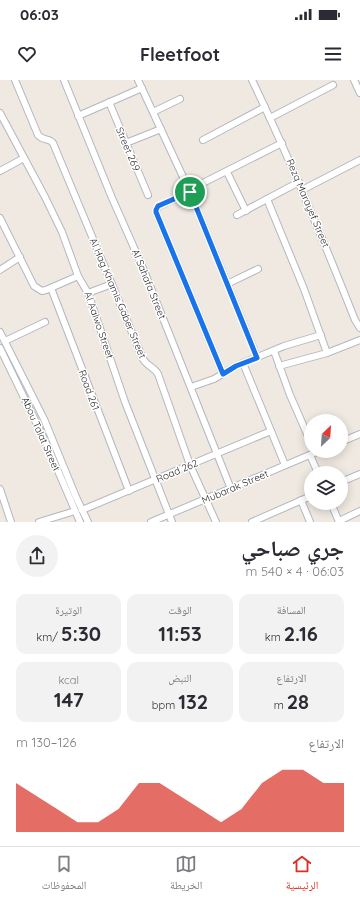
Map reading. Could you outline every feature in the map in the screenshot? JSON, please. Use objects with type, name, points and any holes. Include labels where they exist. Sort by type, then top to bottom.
[{"type":"street","name":"Al Hag Khamis Gaber Street","points":[[15,80],[38,135],[42,138],[50,140],[53,143],[143,359],[147,364],[155,369],[158,374],[190,465],[216,522]]},
{"type":"street","name":"Al Sahafa Street","points":[[64,80],[143,268],[231,489]]},
{"type":"street","points":[[138,80],[190,191],[257,358]]},
{"type":"street","name":"Rezq Marayef Street","points":[[252,80],[299,182],[321,233],[355,320],[360,328]]},
{"type":"street","points":[[354,80],[360,93]]},
{"type":"street","points":[[270,118],[333,85]]},
{"type":"street","points":[[78,116],[142,88]]},
{"type":"street","points":[[153,112],[180,99]]},
{"type":"street","name":"Street 269","points":[[109,102],[148,195]]},
{"type":"street","points":[[203,140],[265,107]]},
{"type":"street","name":"Al Aalwo Street","points":[[0,113],[62,232],[78,276],[88,293],[124,402],[172,522]]},
{"type":"street","points":[[126,143],[161,129]]},
{"type":"street","points":[[223,374],[156,210],[158,206],[282,143]]},
{"type":"street","points":[[0,171],[24,158]]},
{"type":"street","points":[[302,190],[360,160]]},
{"type":"street","points":[[227,172],[246,211]]},
{"type":"street","points":[[237,215],[299,182]]},
{"type":"street","points":[[267,199],[286,244],[327,353]]},
{"type":"street","points":[[0,218],[34,286],[42,290],[51,288],[78,276]]},
{"type":"street","points":[[0,270],[20,257]]},
{"type":"street","points":[[227,284],[258,269]]},
{"type":"street","points":[[88,293],[112,284]]},
{"type":"street","name":"Road 261","points":[[51,288],[129,491]]},
{"type":"street","points":[[5,341],[45,322]]},
{"type":"street","name":"Abou Talat Street","points":[[0,332],[44,419],[76,497],[88,522]]},
{"type":"street","points":[[191,387],[214,379],[243,363],[284,346],[321,335]]},
{"type":"street","points":[[279,366],[327,353],[360,340]]},
{"type":"street","name":"Abou Talat Street","points":[[0,348],[46,443],[80,522]]},
{"type":"street","points":[[274,351],[304,426]]},
{"type":"street","points":[[243,363],[285,465]]},
{"type":"street","name":"Road 262","points":[[82,510],[271,431]]},
{"type":"street","points":[[348,439],[360,434]]},
{"type":"street","name":"Mubarak Street","points":[[152,522],[304,457]]},
{"type":"street","points":[[348,479],[360,474]]},
{"type":"street","points":[[0,490],[11,522]]},
{"type":"street","points":[[70,500],[76,497]]},
{"type":"street","points":[[252,522],[304,499]]},
{"type":"street","points":[[301,500],[310,522]]},
{"type":"street","points":[[334,510],[339,521],[360,511]]},
{"type":"street","points":[[39,522],[75,511]]},
{"type":"route","points":[[190,192],[257,358],[236,366],[223,374],[156,212],[158,206],[190,192]]}]
